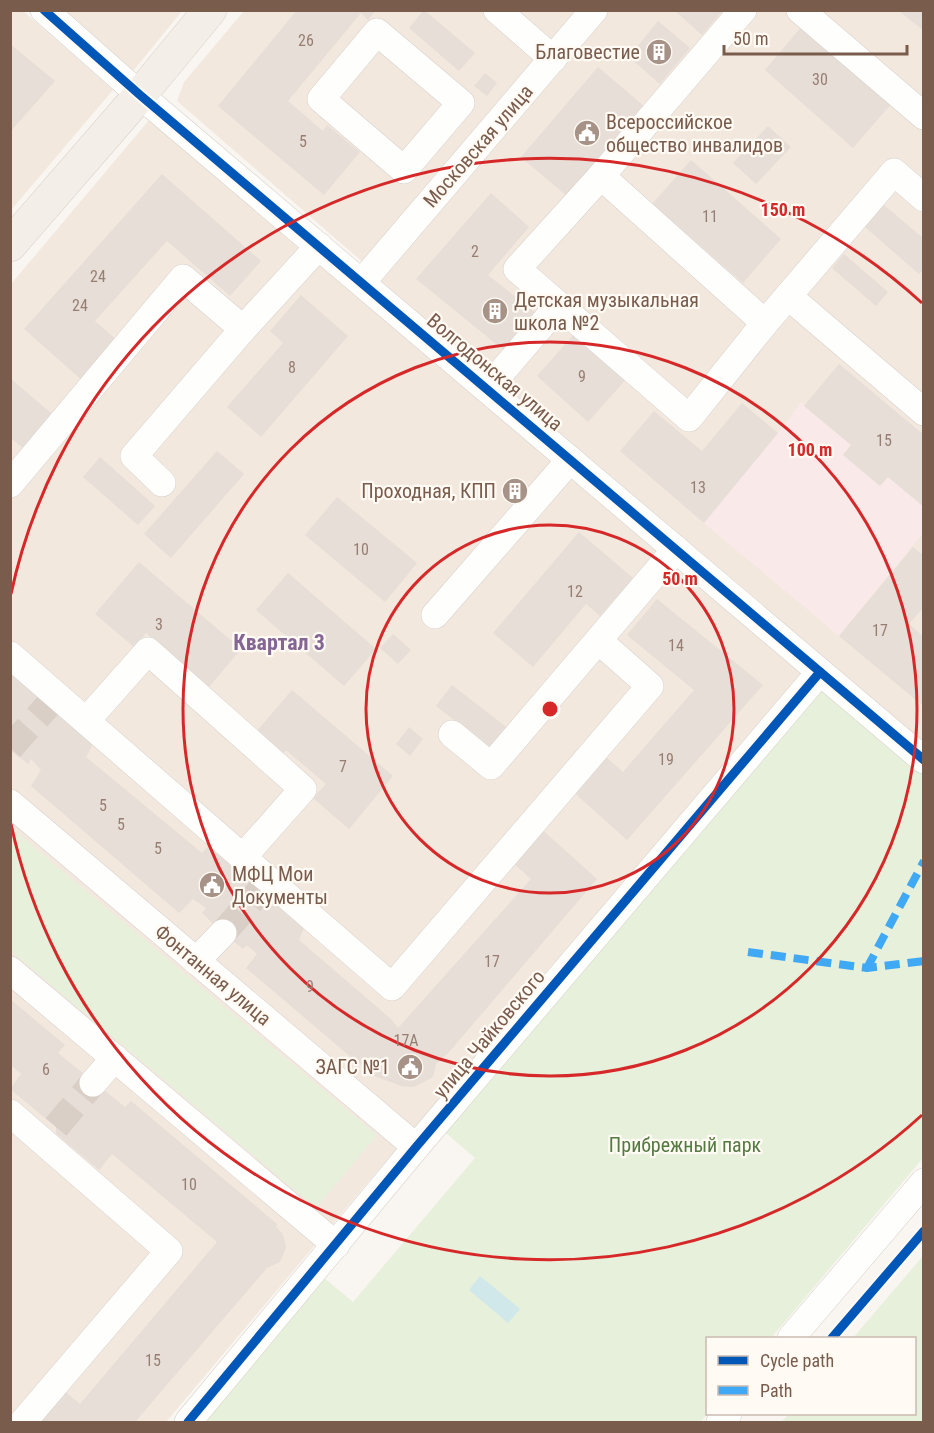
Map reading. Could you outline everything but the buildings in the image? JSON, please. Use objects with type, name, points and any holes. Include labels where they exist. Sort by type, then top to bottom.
[{"type":"main road","points":[[10,245],[210,10]]},
{"type":"street","name":"Волгодонская улица","points":[[44,10],[924,760]]},
{"type":"street","points":[[497,10],[553,58]]},
{"type":"street","name":"Московская улица","points":[[362,282],[594,10]]},
{"type":"street","points":[[743,10],[601,176],[517,268],[689,418],[765,322],[894,172],[922,192]]},
{"type":"street","points":[[800,10],[924,116]]},
{"type":"street","points":[[377,32],[461,103],[428,142],[404,170],[321,99],[377,32]]},
{"type":"street","points":[[428,142],[459,168]]},
{"type":"street","points":[[601,176],[765,322]]},
{"type":"street","points":[[162,483],[134,456],[243,329],[319,246]]},
{"type":"street","points":[[10,484],[183,278],[243,329]]},
{"type":"street","points":[[788,296],[924,412]]},
{"type":"street","points":[[487,389],[559,305]]},
{"type":"street","points":[[435,615],[570,460]]},
{"type":"street","points":[[453,734],[491,766],[675,549]]},
{"type":"street","points":[[10,655],[54,699],[86,721],[243,857],[267,883],[392,987],[650,686],[598,640]]},
{"type":"street","points":[[86,721],[148,651],[303,789],[243,857]]},
{"type":"street","name":"улица Чайковского","points":[[188,1422],[416,1147],[820,672]]},
{"type":"street","name":"Фонтанная улица","points":[[10,803],[416,1147]]},
{"type":"street","points":[[196,960],[223,933]]},
{"type":"street","points":[[10,970],[336,1245]]},
{"type":"street","points":[[93,1083],[116,1058]]},
{"type":"street","points":[[12,1119],[49,1134],[169,1251],[23,1422]]},
{"type":"street","points":[[792,1337],[924,1182]]},
{"type":"shaded area","points":[[11,11],[23,11],[113,90],[11,210]]},
{"type":"shaded area","points":[[65,11],[182,11],[133,71]]},
{"type":"shaded area","points":[[244,11],[585,11],[366,265],[177,101],[184,82]]},
{"type":"shaded area","points":[[603,11],[923,11],[923,746],[374,278]]},
{"type":"shaded area","points":[[150,119],[806,671],[362,1189],[166,1422],[11,1422],[11,284]]},
{"type":"shaded area","points":[[839,364],[923,435],[923,533],[839,636],[704,523],[801,402],[805,405]]},
{"type":"green space","name":"Прибрежный парк","points":[[822,687],[923,773],[923,1158],[772,1337],[706,1337],[707,1415],[700,1422],[202,1422],[324,1278],[353,1302],[475,1158],[446,1133]]},
{"type":"green space","points":[[10,827],[377,1135],[316,1208],[11,951]]},
{"type":"green space","points":[[923,1256],[923,1422],[781,1422],[788,1415],[916,1415],[916,1337],[854,1337]]},
{"type":"water","points":[[480,1276],[520,1309],[508,1323],[469,1290]]},
{"type":"tunnel","points":[[10,748],[51,702]]},
{"type":"tunnel","points":[[223,933],[265,885]]},
{"type":"tunnel","points":[[56,1127],[93,1083]]},
{"type":"marked path","points":[[867,968],[924,861]]},
{"type":"marked path","points":[[748,952],[867,968],[924,961]]},
{"type":"cycle path","points":[[44,10],[140,95],[924,760]]},
{"type":"cycle path","points":[[188,1422],[416,1147],[820,672]]},
{"type":"cycle path","points":[[833,1337],[924,1231]]},
{"type":"place","name":"Благовестие","points":[[659,52]]},
{"type":"place","name":"Всероссийское общество инвалидов","points":[[587,133]]},
{"type":"place","name":"Детская музыкальная школа №2","points":[[495,311]]},
{"type":"place","name":"Проходная, КПП","points":[[515,491]]},
{"type":"place","name":"МФЦ Мои Документы","points":[[212,885]]},
{"type":"place","name":"ЗАГС №1","points":[[410,1067]]},
{"type":"district","name":"Квартал 3","points":[[279,642]]}]
